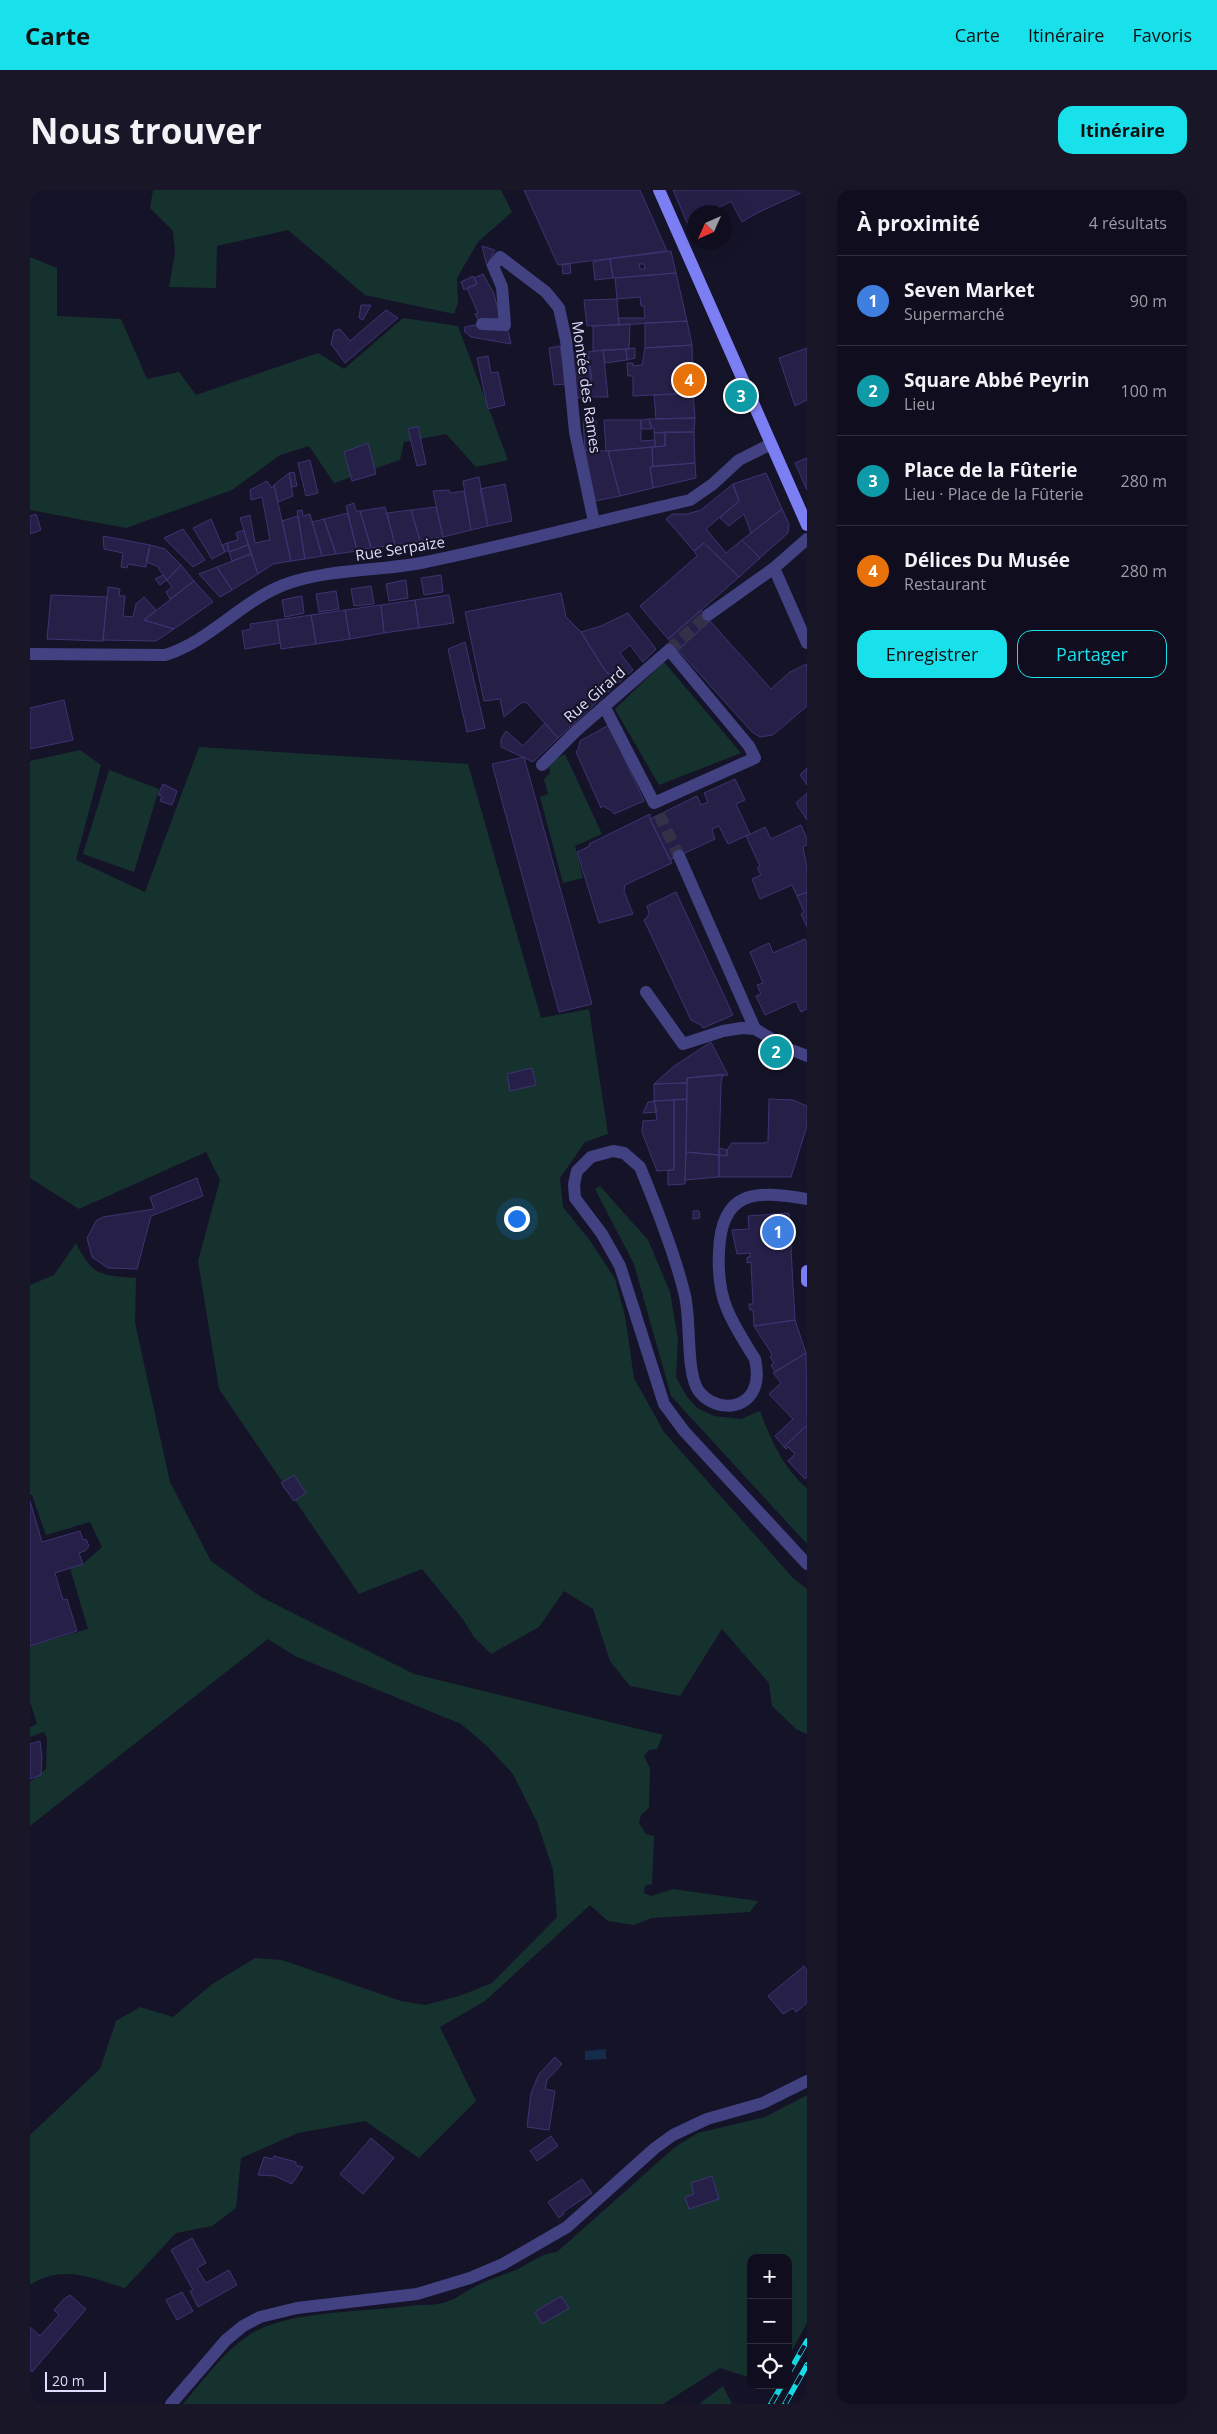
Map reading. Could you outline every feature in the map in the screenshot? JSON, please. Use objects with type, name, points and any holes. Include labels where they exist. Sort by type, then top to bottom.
[{"type":"main road","points":[[659,190],[807,525]]},
{"type":"main road","points":[[807,1271],[807,1281]]},
{"type":"street","name":"Montée des Rames","points":[[482,324],[505,325],[502,287],[493,266],[500,257],[546,292],[560,308],[566,340],[575,432],[594,522]]},
{"type":"street","name":"Rue Serpaize","points":[[30,654],[165,654],[182,650],[261,597],[288,584],[304,579],[416,564],[690,500],[713,484],[739,460],[771,444]]},
{"type":"street","points":[[708,615],[774,568],[807,539]]},
{"type":"street","points":[[774,568],[807,643]]},
{"type":"street","name":"Rue Girard","points":[[542,765],[604,706],[669,650],[760,761],[657,808],[604,706]]},
{"type":"street","points":[[679,856],[754,1028]]},
{"type":"street","points":[[646,992],[683,1044],[723,1030],[754,1028],[789,1049],[807,1056]]},
{"type":"street","points":[[807,1199],[771,1194],[755,1196],[736,1204],[724,1217],[720,1231],[718,1270],[720,1288],[727,1309],[755,1359],[756,1368],[754,1391],[738,1404],[729,1406],[718,1405],[708,1400],[694,1381],[685,1295],[640,1167],[624,1153],[613,1151],[600,1153],[584,1162],[577,1171],[574,1184],[575,1198],[602,1234],[620,1266],[664,1404],[684,1431],[807,1564]]},
{"type":"street","points":[[171,2404],[226,2340],[243,2326],[260,2317],[297,2308],[417,2294],[470,2278],[525,2253],[578,2218],[641,2160],[673,2135],[707,2119],[763,2103],[807,2081]]},
{"type":"green space","points":[[153,190],[501,190],[512,212],[478,242],[457,278],[458,303],[454,314],[365,295],[288,230],[217,246],[216,288],[169,287],[175,253],[173,231],[150,208]]},
{"type":"green space","points":[[30,257],[57,268],[57,316],[121,319],[147,379],[179,372],[196,395],[318,353],[344,369],[403,318],[458,326],[508,460],[476,467],[446,434],[404,442],[400,460],[334,483],[309,446],[280,455],[232,490],[126,528],[30,510]]},
{"type":"green space","points":[[664,662],[741,753],[659,785],[615,709]]},
{"type":"green space","points":[[199,747],[468,764],[541,1018],[589,1009],[608,1134],[585,1142],[560,1178],[563,1207],[591,1242],[615,1279],[625,1316],[634,1378],[664,1432],[793,1578],[807,1589],[807,1734],[796,1729],[772,1706],[769,1683],[722,1629],[680,1696],[630,1686],[610,1661],[593,1609],[564,1591],[539,1627],[491,1654],[474,1637],[462,1618],[422,1569],[359,1594],[219,1389],[198,1261],[220,1180],[206,1152],[79,1209],[30,1178],[30,761],[80,750],[101,765],[76,860],[145,892]]},
{"type":"green space","points":[[565,754],[602,834],[575,846],[583,878],[563,883],[540,797],[548,794],[544,779],[550,773],[548,762]]},
{"type":"green space","points":[[109,770],[159,789],[134,872],[83,854]]},
{"type":"green space","points":[[600,1186],[648,1240],[670,1292],[678,1340],[676,1377],[687,1397],[697,1408],[714,1416],[741,1419],[760,1411],[784,1463],[807,1489],[807,1544],[671,1396],[634,1264],[595,1189]]},
{"type":"green space","points":[[76,1243],[88,1262],[99,1272],[106,1275],[136,1278],[135,1323],[170,1482],[211,1561],[261,1597],[414,1674],[663,1735],[657,1749],[649,1750],[644,1756],[650,1768],[649,1808],[641,1815],[639,1823],[646,1834],[654,1836],[652,1884],[645,1886],[644,1893],[651,1896],[673,1889],[758,1901],[750,1912],[652,1918],[634,1925],[608,1921],[590,1905],[485,2001],[440,2027],[476,2101],[419,2158],[365,2121],[298,2133],[241,2158],[236,2208],[212,2226],[176,2233],[125,2288],[89,2277],[66,2274],[54,2275],[30,2285],[30,2135],[100,2069],[116,2021],[140,2007],[173,2017],[211,1985],[255,1958],[282,1960],[401,2001],[425,2005],[462,1995],[492,1983],[557,1917],[553,1870],[537,1822],[513,1774],[486,1745],[461,1724],[295,1656],[268,1639],[30,1826],[30,1782],[46,1769],[47,1738],[44,1732],[30,1737],[30,1727],[37,1724],[30,1702],[30,1646],[88,1629],[70,1568],[83,1564],[102,1547],[90,1522],[46,1535],[32,1495],[30,1495],[30,1285],[54,1275]]},
{"type":"green space","points":[[807,2095],[807,2323],[792,2351],[792,2254],[747,2254],[747,2377],[720,2368],[663,2404],[183,2404],[235,2346],[256,2331],[272,2324],[312,2315],[447,2302],[489,2280],[518,2269],[542,2256],[557,2252],[675,2147],[698,2133],[765,2117]]},
{"type":"green space","points":[[723,2386],[732,2404],[699,2404]]},
{"type":"water","points":[[606,2049],[606,2059],[585,2060],[585,2051]]},
{"type":"building","points":[[524,190],[640,190],[667,251],[558,265]]},
{"type":"building","points":[[673,190],[807,190],[742,222],[731,201],[724,205],[687,205],[687,222]]},
{"type":"building","points":[[482,246],[495,250],[487,266]]},
{"type":"building","points":[[671,251],[676,273],[613,278],[610,259]],"holes":[[[639,264],[644,264],[645,269],[640,269]]]},
{"type":"building","points":[[610,259],[613,278],[595,280],[593,262]]},
{"type":"building","points":[[562,264],[570,264],[571,273],[563,274]]},
{"type":"building","points":[[676,273],[687,321],[619,325],[618,318],[645,318],[644,306],[641,306],[640,297],[617,299],[615,278]]},
{"type":"building","points":[[483,274],[494,294],[500,318],[478,320],[475,314],[478,313],[467,288],[477,284],[474,278]]},
{"type":"building","points":[[473,276],[477,284],[464,290],[461,282]]},
{"type":"building","points":[[617,299],[619,325],[587,326],[584,300]]},
{"type":"building","points":[[361,305],[371,305],[363,320],[359,318]]},
{"type":"building","points":[[386,310],[398,318],[345,363],[331,344],[334,331],[340,329],[350,341]]},
{"type":"building","points":[[687,321],[692,345],[645,348],[645,323]]},
{"type":"building","points":[[630,324],[629,349],[593,351],[593,326]]},
{"type":"building","points":[[475,325],[508,330],[511,344],[471,337],[464,331],[465,327]]},
{"type":"building","points":[[692,345],[693,393],[633,396],[633,376],[628,376],[627,363],[633,363],[633,366],[642,365],[645,348]]},
{"type":"building","points":[[560,346],[567,384],[554,385],[549,348]]},
{"type":"building","points":[[635,348],[635,358],[627,360],[626,349]]},
{"type":"building","points":[[807,348],[807,400],[795,406],[779,358]]},
{"type":"building","points":[[626,349],[627,360],[605,363],[603,350]]},
{"type":"building","points":[[603,350],[608,397],[590,397],[591,373],[588,352]]},
{"type":"building","points":[[570,352],[588,352],[590,372],[575,373]]},
{"type":"building","points":[[488,356],[491,373],[498,372],[505,405],[488,409],[477,358]]},
{"type":"building","points":[[575,373],[591,373],[590,397],[577,398]]},
{"type":"building","points":[[693,393],[695,418],[656,419],[654,395]]},
{"type":"building","points":[[695,418],[694,432],[654,433],[649,419]]},
{"type":"building","points":[[649,419],[652,429],[641,429],[641,420]]},
{"type":"building","points":[[596,420],[598,451],[585,450],[583,421]]},
{"type":"building","points":[[604,420],[641,420],[641,441],[655,440],[655,447],[606,451]]},
{"type":"building","points":[[418,426],[426,464],[417,466],[408,429]]},
{"type":"building","points":[[665,432],[694,432],[695,463],[653,466],[652,447],[665,446]]},
{"type":"building","points":[[665,432],[665,446],[655,447],[654,433]]},
{"type":"building","points":[[368,443],[376,474],[352,481],[344,452]]},
{"type":"building","points":[[652,447],[653,466],[650,467],[653,488],[620,496],[608,451]]},
{"type":"building","points":[[585,450],[608,451],[620,496],[595,501]]},
{"type":"building","points":[[807,458],[807,490],[795,463]]},
{"type":"building","points":[[310,460],[318,493],[306,496],[298,463]]},
{"type":"building","points":[[695,463],[696,478],[653,488],[650,467]]},
{"type":"building","points":[[294,472],[297,486],[292,487],[289,473]]},
{"type":"building","points":[[289,473],[293,496],[278,502],[274,485]]},
{"type":"building","points":[[766,473],[782,509],[751,533],[744,514],[729,526],[720,518],[739,501],[733,484]]},
{"type":"building","points":[[479,477],[488,526],[471,530],[463,481]]},
{"type":"building","points":[[267,481],[272,488],[274,485],[291,561],[273,564],[258,574],[240,518],[250,515],[255,543],[270,540],[262,497],[251,500],[250,490]]},
{"type":"building","points":[[505,484],[512,521],[488,526],[480,489]]},
{"type":"building","points":[[733,484],[739,501],[706,529],[726,553],[742,540],[760,558],[739,577],[704,543],[694,551],[666,519],[672,514],[687,514],[701,510]]},
{"type":"building","points":[[449,490],[450,493],[464,491],[471,530],[443,537],[433,491]]},
{"type":"building","points":[[354,503],[356,511],[360,511],[371,548],[357,551],[346,506]]},
{"type":"building","points":[[385,507],[395,545],[371,548],[360,511]]},
{"type":"building","points":[[436,507],[443,537],[420,541],[411,510]]},
{"type":"building","points":[[782,509],[789,524],[788,533],[760,558],[742,540]]},
{"type":"building","points":[[302,510],[303,516],[310,514],[322,556],[305,559],[297,511]]},
{"type":"building","points":[[411,510],[420,541],[395,545],[387,513]]},
{"type":"building","points":[[348,513],[357,551],[336,554],[324,519]]},
{"type":"building","points":[[36,514],[41,530],[30,534],[30,516]]},
{"type":"building","points":[[298,516],[305,559],[291,561],[282,521]]},
{"type":"building","points":[[211,519],[225,552],[212,559],[193,528]]},
{"type":"building","points":[[324,519],[336,554],[322,556],[312,522]]},
{"type":"building","points":[[183,529],[205,560],[193,567],[164,538]]},
{"type":"building","points":[[244,530],[248,545],[229,552],[227,543],[238,540],[236,533]]},
{"type":"building","points":[[103,536],[150,545],[146,567],[128,564],[127,568],[121,567],[123,553],[104,549]]},
{"type":"building","points":[[227,543],[229,550],[225,552],[222,545]]},
{"type":"building","points":[[704,543],[739,577],[668,639],[640,606],[697,556],[694,551]]},
{"type":"building","points":[[150,545],[165,549],[181,565],[167,580],[157,566],[146,562]]},
{"type":"building","points":[[248,545],[251,554],[232,561],[229,552]]},
{"type":"building","points":[[251,554],[258,574],[232,590],[217,567]]},
{"type":"building","points":[[181,565],[194,581],[170,599],[166,592],[172,587],[167,580]]},
{"type":"building","points":[[217,567],[232,590],[220,597],[199,574]]},
{"type":"building","points":[[163,575],[167,580],[160,585],[155,579]]},
{"type":"building","points":[[441,575],[443,592],[424,595],[421,578]]},
{"type":"building","points":[[406,580],[408,598],[389,601],[386,584]]},
{"type":"building","points":[[194,581],[213,602],[174,629],[144,620]]},
{"type":"building","points":[[371,586],[374,604],[354,606],[351,589]]},
{"type":"building","points":[[108,587],[120,589],[119,596],[125,596],[123,616],[133,617],[136,604],[144,597],[156,610],[144,620],[174,629],[156,641],[103,640]]},
{"type":"building","points":[[336,591],[339,609],[319,612],[316,594]]},
{"type":"building","points":[[561,593],[566,617],[581,632],[604,669],[617,684],[558,738],[526,702],[521,703],[504,717],[500,699],[484,701],[465,612]]},
{"type":"building","points":[[51,595],[107,597],[103,641],[47,639]]},
{"type":"building","points":[[449,595],[454,623],[419,628],[415,600]]},
{"type":"building","points":[[302,596],[304,613],[285,617],[282,600]]},
{"type":"building","points":[[415,600],[419,628],[384,633],[381,605]]},
{"type":"building","points":[[381,605],[384,633],[350,639],[345,610]]},
{"type":"building","points":[[345,610],[350,639],[316,644],[311,615]]},
{"type":"building","points":[[701,610],[710,621],[678,650],[668,639]]},
{"type":"building","points":[[628,613],[656,649],[643,662],[630,645],[620,653],[633,670],[617,684],[604,669],[581,632],[601,626]]},
{"type":"building","points":[[311,615],[316,644],[281,649],[277,620]]},
{"type":"building","points":[[277,620],[280,643],[245,649],[242,631],[251,629],[250,624]]},
{"type":"building","points":[[710,621],[771,689],[790,672],[807,664],[807,706],[773,735],[760,737],[752,732],[678,650]]},
{"type":"building","points":[[465,642],[485,728],[467,732],[448,649]]},
{"type":"building","points":[[64,700],[73,740],[30,749],[30,708]]},
{"type":"building","points":[[545,723],[558,738],[533,762],[501,747],[501,739],[506,731],[523,746]]},
{"type":"building","points":[[609,725],[644,801],[614,814],[603,806],[601,808],[576,752],[580,741]]},
{"type":"building","points":[[524,757],[592,1004],[559,1012],[492,764]]},
{"type":"building","points":[[807,768],[807,785],[800,775]]},
{"type":"building","points":[[735,779],[745,800],[736,804],[750,834],[728,844],[719,826],[712,829],[715,839],[670,860],[650,819],[697,796],[701,805],[708,802],[704,793]]},
{"type":"building","points":[[163,784],[177,791],[172,805],[160,801],[162,796],[158,795]]},
{"type":"building","points":[[807,793],[807,820],[796,803]]},
{"type":"building","points":[[650,814],[650,819],[672,863],[625,885],[624,891],[633,914],[599,923],[577,852],[590,846],[589,844]]},
{"type":"building","points":[[801,825],[807,839],[807,845],[803,847],[807,868],[807,892],[797,896],[792,885],[760,899],[752,879],[761,875],[757,868],[760,866],[746,836],[765,827],[771,839]]},
{"type":"building","points":[[676,892],[733,1015],[703,1028],[691,1020],[644,920],[649,913],[647,906]]},
{"type":"building","points":[[807,892],[807,927],[801,914],[804,912],[797,896]]},
{"type":"building","points":[[805,939],[807,943],[807,1009],[801,1012],[796,1001],[765,1015],[756,996],[761,994],[757,985],[763,983],[750,952],[769,943],[773,953]]},
{"type":"building","points":[[711,1042],[728,1075],[687,1078],[687,1083],[654,1084],[674,1066]]},
{"type":"building","points":[[532,1068],[536,1085],[510,1091],[507,1074]]},
{"type":"building","points":[[723,1074],[721,1083],[719,1155],[686,1152],[687,1078]]},
{"type":"building","points":[[687,1083],[687,1099],[654,1101],[654,1084]]},
{"type":"building","points":[[687,1099],[685,1184],[668,1185],[668,1170],[674,1170],[674,1100]]},
{"type":"building","points":[[769,1099],[793,1100],[807,1106],[807,1126],[791,1177],[719,1177],[719,1155],[727,1156],[727,1150],[732,1143],[768,1142]]},
{"type":"building","points":[[674,1100],[674,1170],[657,1171],[642,1132],[643,1121],[657,1120],[654,1101]]},
{"type":"building","points":[[654,1101],[657,1112],[643,1113],[648,1102]]},
{"type":"building","points":[[719,1148],[727,1150],[727,1156],[719,1155]]},
{"type":"building","points":[[686,1152],[719,1155],[719,1177],[685,1180]]},
{"type":"building","points":[[197,1178],[203,1196],[151,1216],[137,1269],[108,1268],[92,1257],[87,1238],[96,1221],[103,1217],[154,1209],[150,1197]]},
{"type":"building","points":[[693,1211],[699,1211],[700,1218],[693,1219]]},
{"type":"building","points":[[789,1213],[795,1320],[754,1326],[753,1310],[750,1310],[749,1304],[753,1304],[751,1262],[747,1263],[747,1257],[750,1257],[750,1253],[737,1254],[732,1230],[749,1229],[748,1216]]},
{"type":"building","points":[[795,1320],[806,1353],[775,1372],[771,1365],[774,1363],[770,1357],[772,1354],[754,1326]]},
{"type":"building","points":[[806,1353],[807,1425],[784,1447],[775,1436],[793,1419],[769,1394],[781,1383],[773,1373]]},
{"type":"building","points":[[807,1425],[807,1477],[805,1479],[788,1461],[795,1454],[788,1447],[786,1449],[784,1447]]},
{"type":"building","points":[[294,1475],[306,1493],[294,1501],[281,1483]]},
{"type":"building","points":[[30,1501],[42,1542],[80,1531],[83,1540],[86,1539],[89,1546],[85,1551],[79,1553],[83,1564],[55,1573],[63,1600],[67,1599],[77,1631],[30,1646]]},
{"type":"building","points":[[40,1741],[42,1757],[41,1775],[30,1779],[30,1744]]},
{"type":"building","points":[[804,1966],[807,1970],[807,2003],[796,2012],[793,2008],[783,2014],[768,1996]]},
{"type":"building","points":[[555,2057],[562,2064],[547,2080],[545,2089],[555,2091],[549,2130],[527,2127],[531,2093],[539,2074]]},
{"type":"building","points":[[551,2136],[558,2146],[537,2161],[530,2151]]},
{"type":"building","points":[[371,2138],[394,2158],[363,2194],[340,2174]]},
{"type":"building","points":[[274,2156],[296,2162],[296,2165],[303,2167],[292,2184],[275,2176],[258,2175],[264,2157],[273,2159]]},
{"type":"building","points":[[712,2176],[719,2199],[689,2209],[685,2197],[694,2194],[691,2183]]},
{"type":"building","points":[[582,2179],[592,2193],[563,2212],[564,2214],[559,2218],[548,2202]]},
{"type":"building","points":[[192,2238],[206,2263],[197,2268],[206,2283],[229,2270],[237,2285],[198,2307],[190,2291],[193,2290],[171,2250]]},
{"type":"building","points":[[182,2292],[193,2311],[177,2320],[166,2300]]},
{"type":"building","points":[[70,2295],[86,2309],[32,2372],[30,2370],[30,2327],[40,2336],[59,2315],[54,2310]]},
{"type":"building","points":[[561,2296],[569,2308],[542,2324],[535,2312]]},
{"type":"tunnel","points":[[669,650],[708,615]]},
{"type":"tunnel","points":[[659,814],[679,856]]},
{"type":"railway","points":[[792,2367],[807,2341]]},
{"type":"railway","points":[[785,2404],[807,2365]]},
{"type":"railway","points":[[771,2404],[780,2389]]},
{"type":"place","name":"Délices Du Musée","points":[[689,380]]},
{"type":"place","name":"Place de la Fûterie","points":[[741,396]]},
{"type":"place","name":"Square Abbé Peyrin","points":[[776,1052]]},
{"type":"place","name":"Seven Market","points":[[778,1232]]}]
